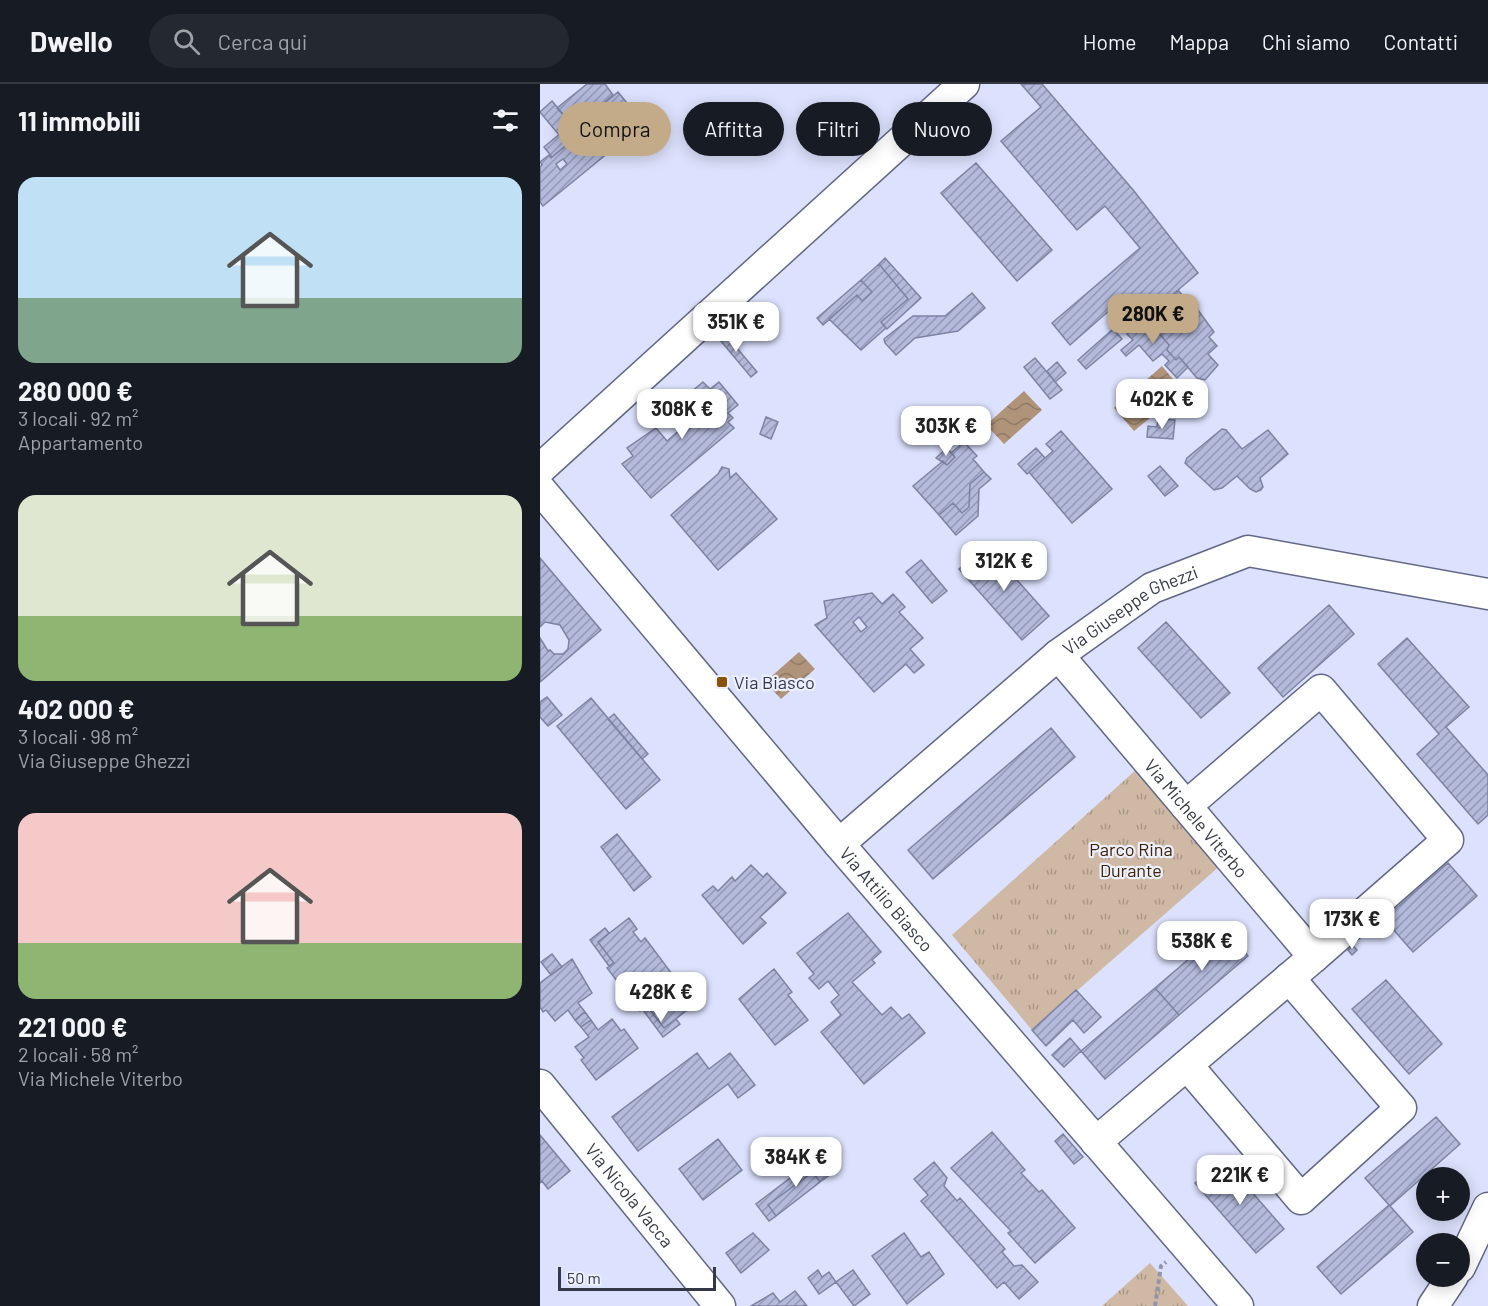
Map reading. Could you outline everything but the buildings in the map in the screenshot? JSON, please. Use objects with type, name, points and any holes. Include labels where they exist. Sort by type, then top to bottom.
[{"type":"street","points":[[540,469],[964,84]]},
{"type":"street","name":"Via Attilio Biasco","points":[[540,489],[839,844],[1238,1306]]},
{"type":"street","name":"Via Giuseppe Ghezzi","points":[[839,844],[1058,655],[1152,588],[1248,551],[1488,594]]},
{"type":"street","name":"Via Michele Viterbo","points":[[1058,655],[1314,957]]},
{"type":"street","points":[[1096,1142],[1448,840],[1321,690],[1186,806]]},
{"type":"street","points":[[1187,1065],[1301,1199],[1401,1108],[1289,978]]},
{"type":"street","name":"Via Nicola Vacca","points":[[540,1085],[720,1306]]},
{"type":"street","points":[[1470,1246],[1488,1208]]},
{"type":"street","points":[[1433,1306],[1446,1287]]},
{"type":"path","points":[[1155,1306],[1161,1266],[1171,1258]]},
{"type":"green space","name":"Parco Rina Durante","points":[[1138,768],[1221,865],[1032,1030],[952,935]]},
{"type":"green space","points":[[1150,1263],[1188,1306],[1102,1306]]},
{"type":"water","points":[[1162,366],[1183,391],[1134,431],[1114,408]]},
{"type":"water","points":[[1024,391],[1042,410],[1004,444],[986,425]]},
{"type":"water","points":[[799,652],[815,669],[781,699],[765,682]]},
{"type":"place","name":"Via Biasco","points":[[722,682]]}]
